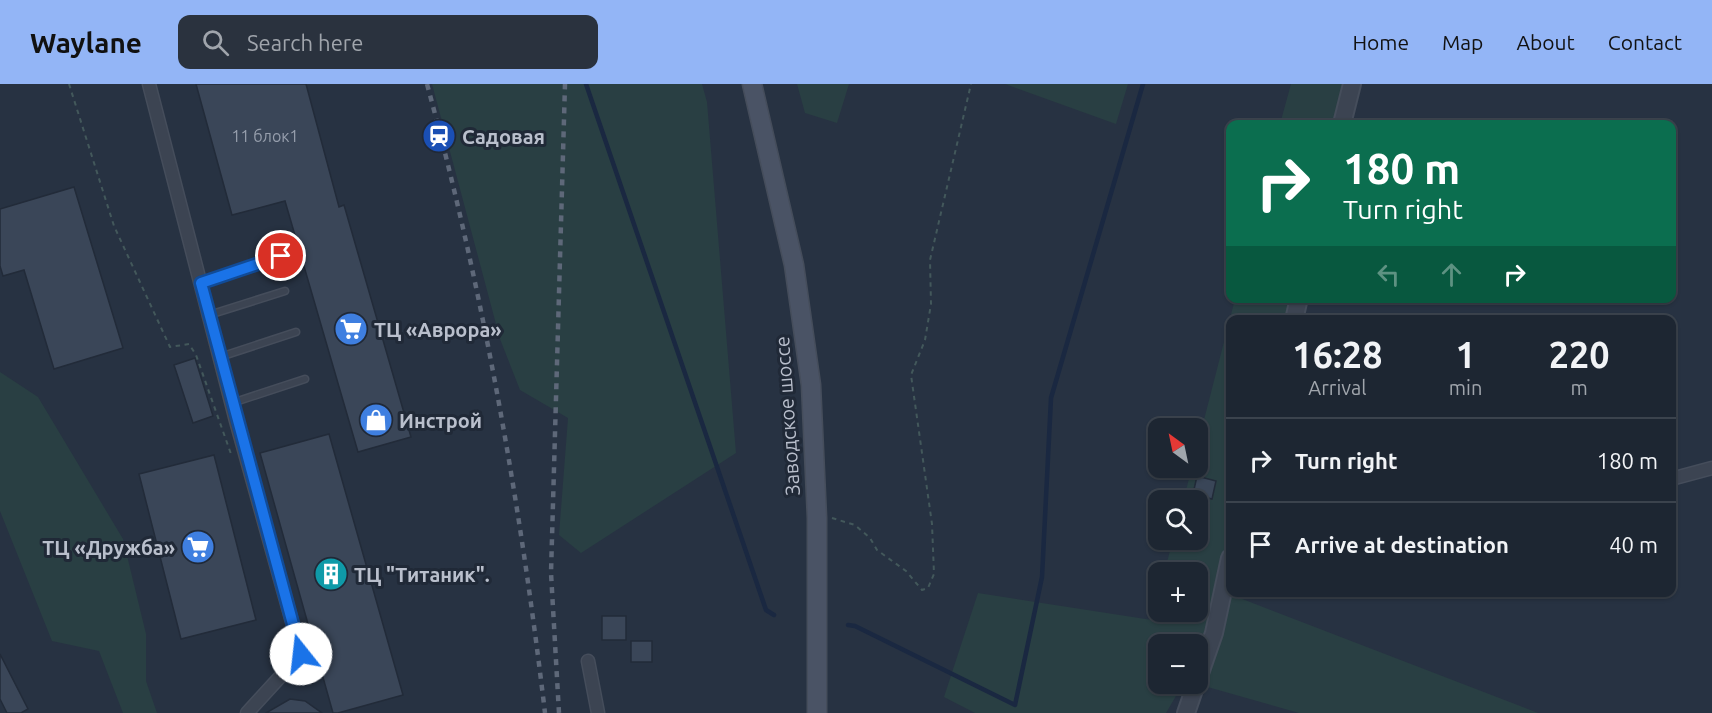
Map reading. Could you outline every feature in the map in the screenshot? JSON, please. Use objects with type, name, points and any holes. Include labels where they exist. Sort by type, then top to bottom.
[{"type":"main road","name":"Заводское шоссе","points":[[752,84],[794,265],[811,385],[817,518],[817,713]]},
{"type":"street","points":[[149,84],[231,403],[301,654],[247,713]]},
{"type":"street","points":[[1343,120],[1352,84]]},
{"type":"street","points":[[1676,478],[1712,468]]},
{"type":"street","points":[[1208,651],[1226,583]]},
{"type":"street","points":[[588,662],[598,713]]},
{"type":"street","points":[[1186,713],[1193,694]]},
{"type":"lane","points":[[201,283],[281,256]]},
{"type":"lane","points":[[209,315],[285,291]]},
{"type":"lane","points":[[220,357],[296,332]]},
{"type":"lane","points":[[231,403],[305,379]]},
{"type":"path","points":[[69,84],[114,226],[170,347],[189,344],[196,355],[226,447],[230,454],[238,452]]},
{"type":"path","points":[[817,518],[833,518],[855,525],[870,538],[877,550],[906,571],[921,590],[928,588],[934,574],[933,533],[911,375],[925,340],[930,304],[930,261],[972,84]]},
{"type":"green space","points":[[432,84],[702,84],[707,102],[736,453],[581,553],[559,535],[568,418],[520,390],[500,339]]},
{"type":"green space","points":[[797,84],[849,84],[837,123],[805,113]]},
{"type":"green space","points":[[1005,84],[1128,84],[1116,124]]},
{"type":"green space","points":[[1291,84],[1360,84],[1350,120],[1281,120]]},
{"type":"green space","points":[[1234,303],[1299,303],[1295,315],[1231,315]]},
{"type":"green space","points":[[1226,334],[1226,564],[1219,590],[1226,593],[1226,597],[1237,597],[1538,713],[1299,713],[1208,687],[1208,634],[1148,634],[1148,694],[1177,694],[1166,713],[975,713],[944,697],[978,593],[1148,619],[1148,622],[1208,622],[1208,562],[1167,562],[1170,550],[1208,550],[1208,490],[1186,490],[1189,478],[1208,478],[1208,418],[1204,418]]},
{"type":"green space","points":[[0,372],[38,397],[123,539],[146,634],[146,681],[157,713],[123,713],[99,651],[52,641],[0,511]]},
{"type":"building","points":[[196,84],[306,84],[339,207],[344,205],[411,437],[358,452],[285,201],[232,215]]},
{"type":"building","points":[[74,187],[123,348],[54,369],[24,270],[3,276],[0,266],[0,209]]},
{"type":"building","points":[[195,358],[213,416],[193,423],[174,365]]},
{"type":"building","name":"ТЦ \"Титаник\".","points":[[329,434],[403,695],[338,713],[333,713],[260,453]]},
{"type":"building","name":"ТЦ «Дружба»","points":[[214,455],[256,620],[181,639],[139,474]]},
{"type":"building","points":[[1197,478],[1216,481],[1212,499],[1208,498],[1208,490],[1194,490]]},
{"type":"building","points":[[602,616],[626,616],[626,640],[602,640]]},
{"type":"building","points":[[631,641],[652,641],[652,662],[631,662]]},
{"type":"building","points":[[0,654],[28,709],[21,713],[7,713],[0,699]]},
{"type":"building","points":[[290,699],[305,701],[322,713],[266,713]]},
{"type":"waterway","points":[[586,84],[766,610],[774,615]]},
{"type":"waterway","points":[[848,625],[855,626],[1015,705],[1042,577],[1051,398],[1143,84]]},
{"type":"railway","points":[[427,84],[466,239],[498,396],[524,554],[545,713]]},
{"type":"railway","points":[[559,713],[551,573],[565,84]]},
{"type":"place","name":"Садовая","points":[[439,136]]},
{"type":"place","name":"ТЦ «Аврора»","points":[[351,329]]},
{"type":"place","name":"Инстрой","points":[[376,420]]},
{"type":"place","name":"ТЦ «Дружба»","points":[[198,547]]},
{"type":"place","name":"ТЦ \"Титаник\".","points":[[331,574]]},
{"type":"route","points":[[281,256],[201,283],[236,421],[301,654]]}]
